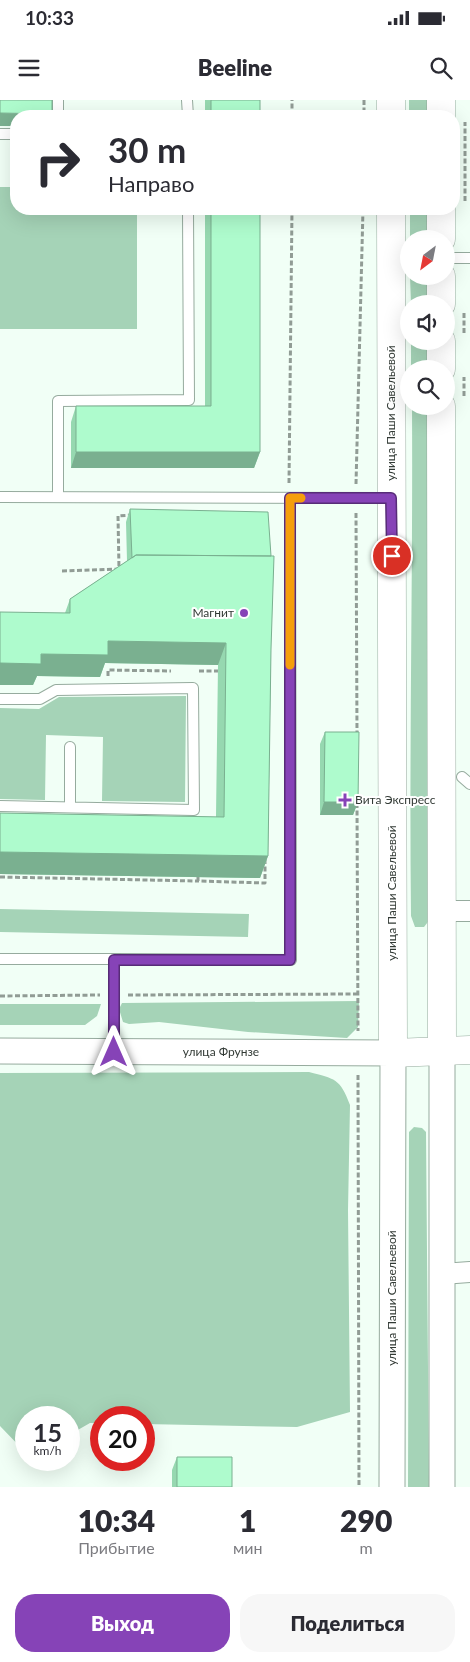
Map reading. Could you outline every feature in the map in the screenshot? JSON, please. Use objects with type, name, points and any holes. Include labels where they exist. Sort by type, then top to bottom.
[{"type":"main road","name":"улица Паши Савельевой","points":[[391,215],[393,1053]]},
{"type":"main road","points":[[441,215],[441,230]]},
{"type":"main road","points":[[441,415],[442,1052]]},
{"type":"main road","name":"улица Фрунзе","points":[[393,1053],[470,1050]]},
{"type":"street","points":[[442,911],[470,911]]},
{"type":"street","name":"улица Фрунзе","points":[[0,1051],[393,1053]]},
{"type":"street","points":[[442,1052],[442,1487]]},
{"type":"street","name":"улица Паши Савельевой","points":[[392,1487],[393,1053]]},
{"type":"street","points":[[442,1274],[470,1272]]},
{"type":"lane","points":[[58,497],[58,401],[189,400],[188,215]]},
{"type":"lane","points":[[455,258],[470,258]]},
{"type":"lane","points":[[0,497],[391,498]]},
{"type":"lane","points":[[0,959],[290,960],[290,498]]},
{"type":"lane","points":[[0,699],[40,699],[56,690],[193,688],[194,810],[0,806]]},
{"type":"lane","points":[[70,747],[70,807]]},
{"type":"lane","points":[[114,960],[114,1052]]},
{"type":"path","points":[[290,498],[292,215]]},
{"type":"path","points":[[357,740],[356,498],[363,215]]},
{"type":"path","points":[[62,571],[119,570],[118,516],[133,516]]},
{"type":"path","points":[[108,682],[108,670],[180,671]]},
{"type":"path","points":[[190,671],[218,671]]},
{"type":"path","points":[[199,671],[199,681]]},
{"type":"path","points":[[357,798],[359,1487]]},
{"type":"path","points":[[0,877],[198,879],[265,883],[265,854]]},
{"type":"path","points":[[0,996],[358,994]]},
{"type":"green space","points":[[409,100],[430,100],[430,110],[409,110]]},
{"type":"green space","points":[[0,187],[10,187],[10,215],[137,215],[137,329],[0,329]]},
{"type":"green space","points":[[410,215],[430,215],[431,230],[410,230]]},
{"type":"green space","points":[[410,285],[431,285],[431,295],[411,295]]},
{"type":"green space","points":[[411,350],[431,350],[431,360],[411,360]]},
{"type":"green space","points":[[412,415],[432,415],[431,918],[424,927],[415,927],[411,916]]},
{"type":"green space","points":[[186,696],[185,802],[102,801],[103,737],[46,735],[45,800],[0,799],[0,708],[39,709],[59,697]]},
{"type":"green space","points":[[0,909],[249,914],[248,937],[0,932]]},
{"type":"green space","points":[[359,1001],[358,1027],[347,1038],[248,1032],[159,1022],[129,1024],[123,1022],[119,1009],[122,1003]]},
{"type":"green space","points":[[0,1004],[101,1004],[97,1016],[85,1025],[0,1025]]},
{"type":"green space","points":[[309,1072],[336,1081],[343,1089],[350,1105],[348,1210],[350,1412],[297,1427],[155,1424],[155,1406],[90,1406],[90,1423],[80,1429],[80,1406],[15,1406],[15,1442],[0,1426],[0,1073]]},
{"type":"green space","points":[[414,1127],[422,1128],[426,1132],[429,1487],[408,1487],[409,1132]]},
{"type":"building","points":[[0,100],[52,100],[52,110],[10,110],[10,113],[0,113]]},
{"type":"building","points":[[211,100],[260,100],[260,110],[211,110]]},
{"type":"building","points":[[211,215],[260,215],[260,452],[76,452],[76,406],[211,406]]},
{"type":"building","points":[[130,509],[268,512],[271,556],[136,555],[132,558]]},
{"type":"building","points":[[136,555],[274,556],[268,856],[0,852],[0,813],[224,817],[226,643],[108,641],[108,655],[41,654],[41,664],[0,663],[0,612],[70,613],[70,599]]},
{"type":"building","points":[[325,732],[359,732],[358,802],[324,802]]},
{"type":"building","points":[[177,1457],[232,1457],[232,1487],[177,1487]]},
{"type":"slow traffic","points":[[290,665],[290,498],[301,498]]},
{"type":"place","name":"Магнит","points":[[244,613]]},
{"type":"place","name":"Вита Экспресс","points":[[345,800]]},
{"type":"route","points":[[114,1052],[114,960],[290,960],[290,498],[391,498],[392,556]]}]
